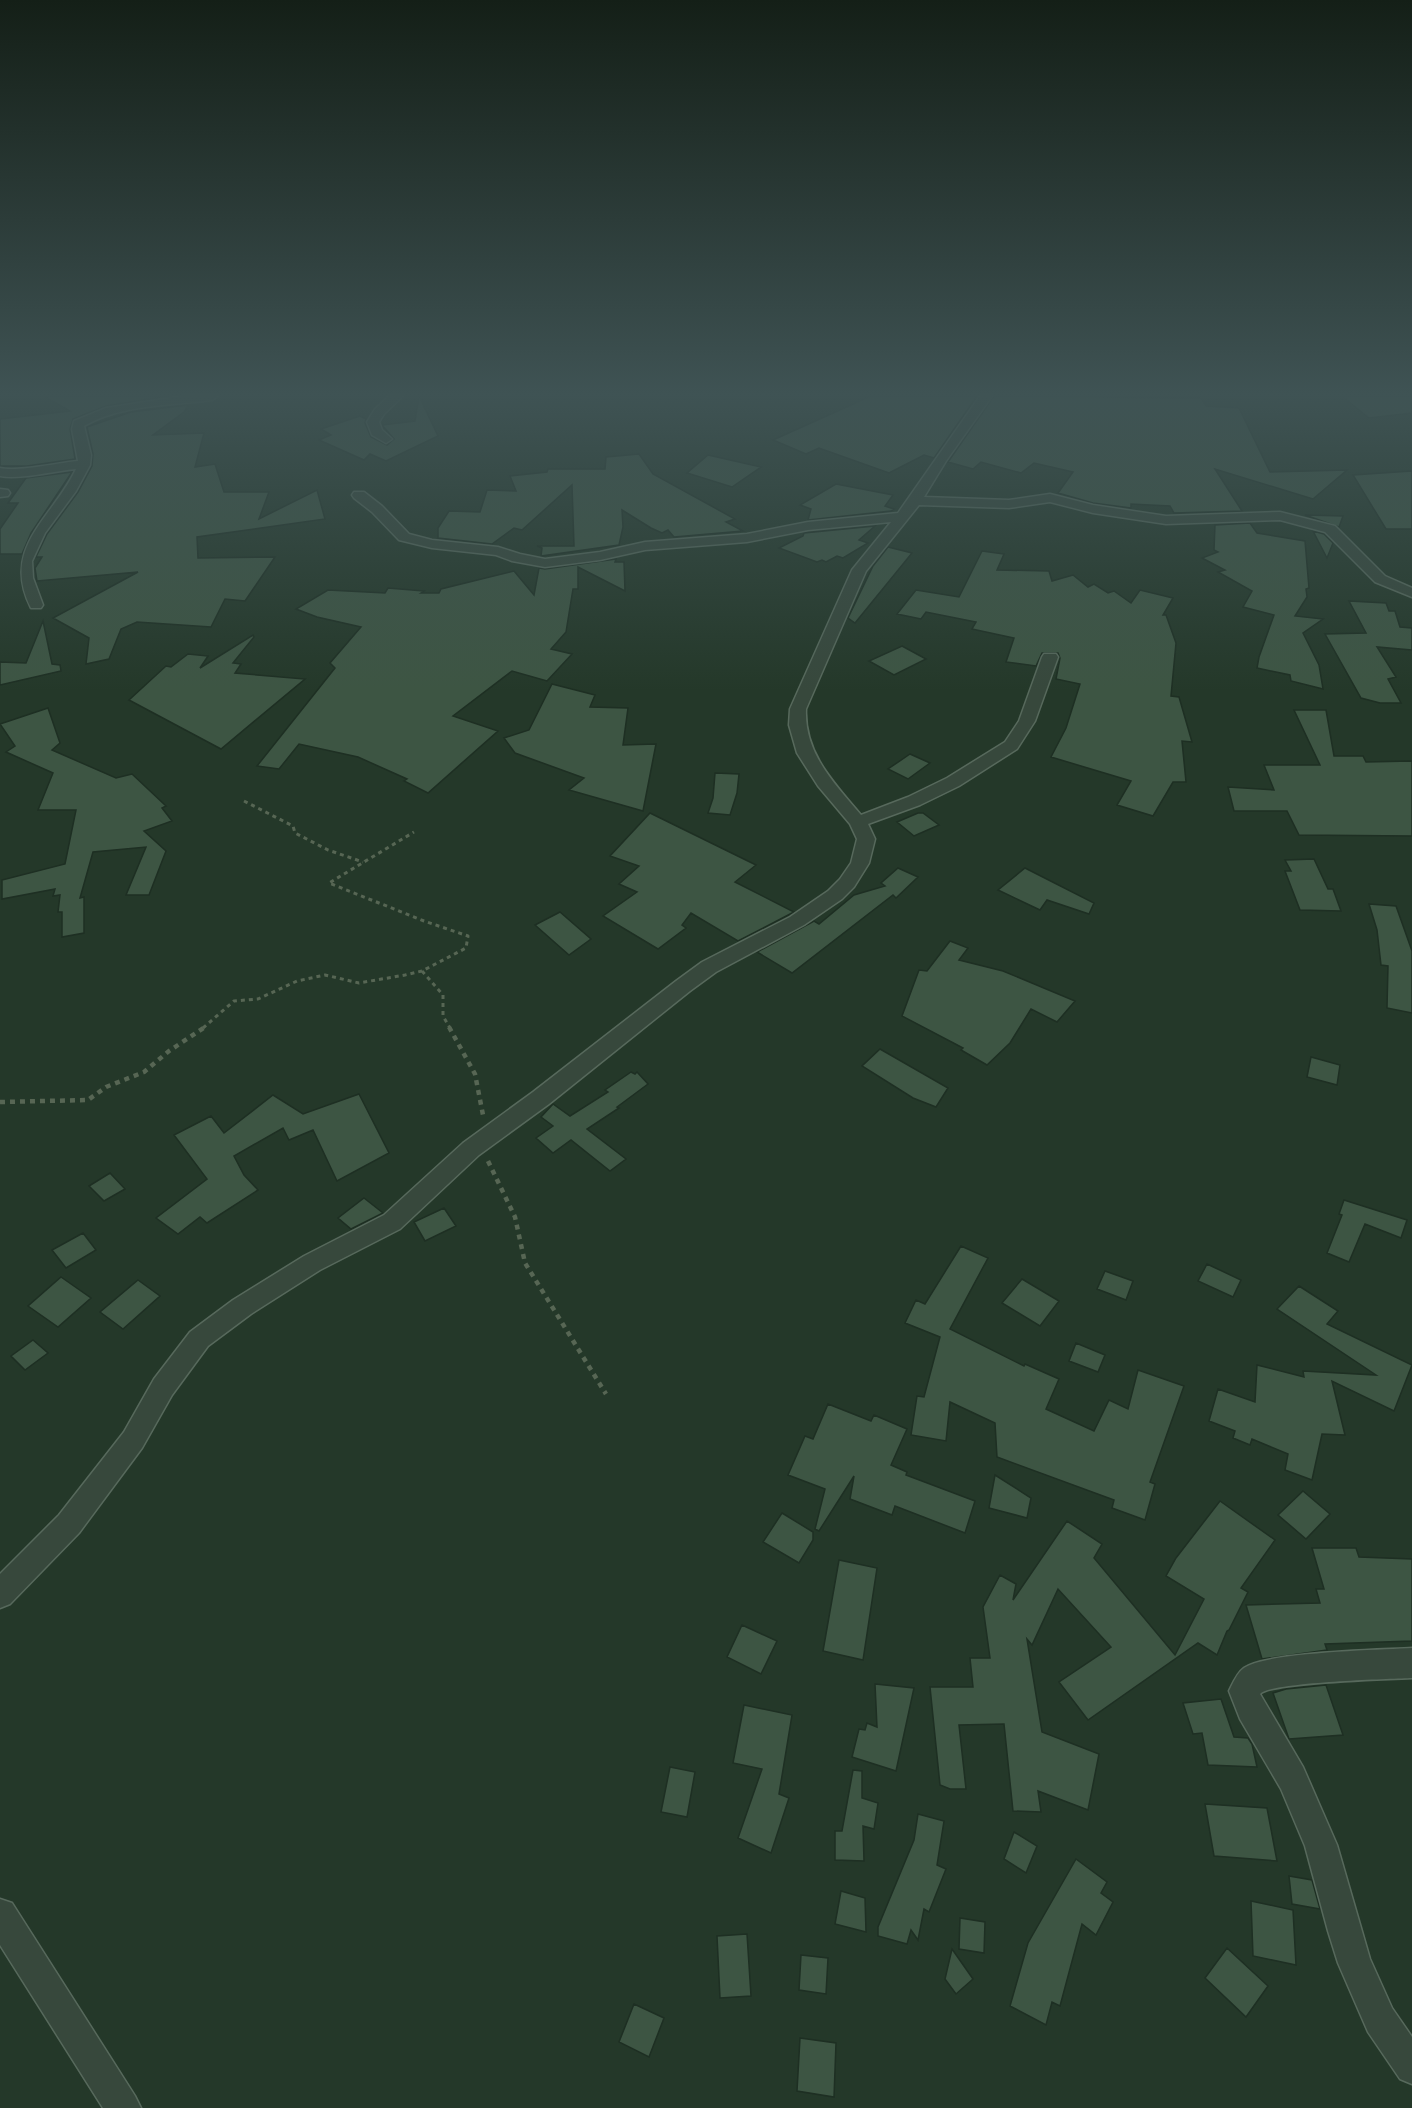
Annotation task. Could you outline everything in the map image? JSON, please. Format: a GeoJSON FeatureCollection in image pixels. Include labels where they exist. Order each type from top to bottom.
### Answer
{"type":"FeatureCollection","features":[{"type":"Feature","properties":{"kind":"street"},"geometry":{"type":"LineString","coordinates":[[36,604],[24,573],[27,550],[66,494]]}},
{"type":"Feature","properties":{"kind":"street"},"geometry":{"type":"LineString","coordinates":[[0,1594],[69,1524],[133,1440],[164,1387],[199,1339],[242,1307],[312,1263],[392,1222],[471,1149],[488,1138],[505,1122],[541,1098],[683,986],[709,968],[797,921],[835,895],[847,883],[860,863],[866,839],[858,822],[824,782],[805,753],[797,725],[798,709],[859,570],[919,494]]}},
{"type":"Feature","properties":{"kind":"street"},"geometry":{"type":"LineString","coordinates":[[359,495],[377,509],[404,537],[432,544],[498,551],[517,558],[545,562],[600,556],[645,546],[717,541],[808,526],[900,518]]}},
{"type":"Feature","properties":{"kind":"street"},"geometry":{"type":"LineString","coordinates":[[915,501],[1010,504],[1050,498],[1093,509],[1166,520],[1224,520],[1280,516],[1330,529],[1380,579],[1412,593]]}},
{"type":"Feature","properties":{"kind":"street"},"geometry":{"type":"LineString","coordinates":[[858,822],[914,801],[953,782],[1011,746],[1027,721],[1050,657]]}},
{"type":"Feature","properties":{"kind":"street"},"geometry":{"type":"LineString","coordinates":[[1412,1663],[1289,1671],[1255,1678],[1244,1691],[1251,1708],[1292,1778],[1322,1845],[1344,1931],[1355,1964],[1380,2020],[1407,2063],[1412,2067]]}},
{"type":"Feature","properties":{"kind":"street"},"geometry":{"type":"LineString","coordinates":[[0,1915],[123,2108]]}},
{"type":"Feature","properties":{"kind":"path"},"geometry":{"type":"LineString","coordinates":[[244,801],[293,826],[295,833],[307,841],[331,853],[364,863]]}},
{"type":"Feature","properties":{"kind":"path"},"geometry":{"type":"LineString","coordinates":[[0,1102],[88,1100],[106,1087],[144,1072],[169,1051],[206,1026],[234,1001],[258,999],[297,981],[325,975],[359,983],[422,971],[466,948],[468,936],[432,926],[397,911],[357,898],[329,883],[414,832]]}},
{"type":"Feature","properties":{"kind":"path"},"geometry":{"type":"LineString","coordinates":[[422,971],[443,995],[443,1016],[475,1074],[488,1138],[487,1158],[514,1217],[525,1263],[606,1394]]}},
{"type":"Feature","properties":{"kind":"building"},"geometry":{"type":"Polygon","coordinates":[[[14,494],[57,494],[31,533],[22,554],[0,554],[0,529],[18,503],[8,503],[14,494]]]}},
{"type":"Feature","properties":{"kind":"building"},"geometry":{"type":"Polygon","coordinates":[[[76,494],[268,494],[259,519],[308,494],[318,494],[325,519],[197,537],[198,558],[275,557],[245,601],[225,599],[211,627],[137,622],[121,629],[109,659],[86,664],[89,638],[53,618],[138,572],[37,581],[35,568],[42,557],[36,557],[47,534],[76,494]]]}},
{"type":"Feature","properties":{"kind":"building"},"geometry":{"type":"Polygon","coordinates":[[[486,494],[562,494],[522,530],[514,528],[492,544],[438,538],[438,528],[449,511],[480,512],[486,494]]]}},
{"type":"Feature","properties":{"kind":"building"},"geometry":{"type":"Polygon","coordinates":[[[572,494],[690,494],[735,519],[726,522],[743,531],[674,537],[668,530],[662,533],[622,510],[623,527],[619,545],[541,556],[542,548],[537,546],[574,546],[572,494]]]}},
{"type":"Feature","properties":{"kind":"building"},"geometry":{"type":"Polygon","coordinates":[[[818,494],[890,494],[893,495],[885,506],[894,509],[808,520],[811,509],[800,505],[818,494]]]}},
{"type":"Feature","properties":{"kind":"building"},"geometry":{"type":"Polygon","coordinates":[[[1063,494],[1231,494],[1242,511],[1174,513],[1170,506],[1131,504],[1131,508],[1093,503],[1063,494]]]}},
{"type":"Feature","properties":{"kind":"building"},"geometry":{"type":"Polygon","coordinates":[[[1298,494],[1318,494],[1313,499],[1298,494]]]}},
{"type":"Feature","properties":{"kind":"building"},"geometry":{"type":"Polygon","coordinates":[[[1365,494],[1412,494],[1412,529],[1386,529],[1365,494]]]}},
{"type":"Feature","properties":{"kind":"building"},"geometry":{"type":"Polygon","coordinates":[[[1305,515],[1343,516],[1339,527],[1305,515]]]}},
{"type":"Feature","properties":{"kind":"building"},"geometry":{"type":"Polygon","coordinates":[[[1250,523],[1257,533],[1305,541],[1309,588],[1306,589],[1307,597],[1295,616],[1323,619],[1303,633],[1319,665],[1323,689],[1291,681],[1290,675],[1257,668],[1274,615],[1243,607],[1252,591],[1218,572],[1225,570],[1202,558],[1218,552],[1214,550],[1215,525],[1250,523]]]}},
{"type":"Feature","properties":{"kind":"building"},"geometry":{"type":"Polygon","coordinates":[[[875,526],[859,540],[868,543],[843,558],[837,556],[826,562],[822,560],[817,562],[779,548],[803,536],[804,533],[875,526]]]}},
{"type":"Feature","properties":{"kind":"building"},"geometry":{"type":"Polygon","coordinates":[[[1313,531],[1324,534],[1333,543],[1327,558],[1313,531]]]}},
{"type":"Feature","properties":{"kind":"building"},"geometry":{"type":"Polygon","coordinates":[[[888,547],[912,553],[855,623],[848,618],[873,566],[888,547]]]}},
{"type":"Feature","properties":{"kind":"building"},"geometry":{"type":"Polygon","coordinates":[[[982,551],[1004,554],[997,570],[1049,571],[1052,581],[1073,575],[1088,587],[1094,584],[1108,593],[1114,591],[1131,603],[1140,590],[1173,598],[1163,615],[1166,615],[1176,643],[1171,696],[1179,697],[1192,742],[1182,741],[1186,782],[1173,782],[1153,816],[1117,805],[1131,781],[1051,757],[1066,728],[1080,684],[1056,679],[1060,658],[1058,653],[1042,653],[1036,666],[1006,662],[1014,638],[972,629],[976,622],[926,612],[921,619],[897,614],[916,590],[959,597],[982,551]]]}},
{"type":"Feature","properties":{"kind":"building"},"geometry":{"type":"Polygon","coordinates":[[[616,559],[615,562],[624,562],[625,591],[578,567],[578,589],[573,589],[566,632],[551,649],[572,654],[547,681],[512,671],[453,716],[498,731],[428,793],[404,781],[407,779],[358,757],[299,744],[279,769],[257,766],[335,668],[330,663],[361,627],[317,617],[296,609],[328,590],[385,593],[388,588],[439,593],[441,589],[514,571],[534,595],[539,568],[616,559]]]}},
{"type":"Feature","properties":{"kind":"building"},"geometry":{"type":"Polygon","coordinates":[[[1349,601],[1386,603],[1389,611],[1395,611],[1400,627],[1412,628],[1412,650],[1377,647],[1396,677],[1388,679],[1401,703],[1380,703],[1361,698],[1325,634],[1366,633],[1349,601]]]}},
{"type":"Feature","properties":{"kind":"building"},"geometry":{"type":"Polygon","coordinates":[[[43,621],[52,664],[60,665],[61,671],[0,685],[0,662],[26,663],[43,621]]]}},
{"type":"Feature","properties":{"kind":"building"},"geometry":{"type":"Polygon","coordinates":[[[253,635],[254,637],[233,663],[241,664],[235,673],[305,679],[221,749],[129,700],[166,666],[171,667],[188,654],[208,656],[200,668],[253,635]]]}},
{"type":"Feature","properties":{"kind":"building"},"geometry":{"type":"Polygon","coordinates":[[[902,646],[926,659],[894,675],[869,661],[902,646]]]}},
{"type":"Feature","properties":{"kind":"building"},"geometry":{"type":"Polygon","coordinates":[[[552,684],[595,695],[590,707],[628,708],[623,745],[656,744],[643,811],[569,790],[584,778],[515,753],[504,738],[529,730],[552,684]]]}},
{"type":"Feature","properties":{"kind":"building"},"geometry":{"type":"Polygon","coordinates":[[[48,708],[60,743],[52,750],[116,778],[132,774],[166,806],[162,808],[172,821],[144,831],[166,851],[149,895],[126,895],[146,847],[93,852],[80,898],[84,897],[84,933],[62,937],[62,912],[58,912],[60,895],[53,896],[55,889],[2,899],[2,880],[65,864],[76,810],[38,810],[53,773],[6,752],[15,746],[0,724],[48,708]]]}},
{"type":"Feature","properties":{"kind":"building"},"geometry":{"type":"Polygon","coordinates":[[[1294,710],[1326,710],[1334,756],[1363,756],[1366,762],[1412,761],[1412,836],[1299,835],[1287,811],[1234,811],[1228,787],[1274,790],[1264,765],[1320,765],[1294,710]]]}},
{"type":"Feature","properties":{"kind":"building"},"geometry":{"type":"Polygon","coordinates":[[[910,754],[930,763],[908,779],[888,769],[910,754]]]}},
{"type":"Feature","properties":{"kind":"building"},"geometry":{"type":"Polygon","coordinates":[[[715,773],[739,774],[737,793],[730,815],[708,813],[713,798],[715,773]]]}},
{"type":"Feature","properties":{"kind":"building"},"geometry":{"type":"Polygon","coordinates":[[[650,813],[756,865],[735,882],[794,912],[738,941],[691,913],[682,925],[686,928],[658,949],[603,916],[637,892],[619,884],[639,866],[610,856],[650,813]]]}},
{"type":"Feature","properties":{"kind":"building"},"geometry":{"type":"Polygon","coordinates":[[[923,813],[939,825],[914,836],[897,822],[923,813]]]}},
{"type":"Feature","properties":{"kind":"building"},"geometry":{"type":"Polygon","coordinates":[[[1314,859],[1328,889],[1333,889],[1341,911],[1300,910],[1285,871],[1291,871],[1285,860],[1314,859]]]}},
{"type":"Feature","properties":{"kind":"building"},"geometry":{"type":"Polygon","coordinates":[[[898,868],[918,877],[896,898],[893,895],[792,973],[757,952],[814,921],[819,924],[854,895],[885,886],[881,883],[898,868]]]}},
{"type":"Feature","properties":{"kind":"building"},"geometry":{"type":"Polygon","coordinates":[[[1025,868],[1094,903],[1089,914],[1047,900],[1040,910],[998,890],[1025,868]]]}},
{"type":"Feature","properties":{"kind":"building"},"geometry":{"type":"Polygon","coordinates":[[[1369,904],[1396,906],[1412,951],[1412,1013],[1387,1008],[1388,966],[1381,965],[1377,930],[1369,904]]]}},
{"type":"Feature","properties":{"kind":"building"},"geometry":{"type":"Polygon","coordinates":[[[560,912],[591,939],[569,955],[535,925],[560,912]]]}},
{"type":"Feature","properties":{"kind":"building"},"geometry":{"type":"Polygon","coordinates":[[[950,941],[968,948],[959,960],[1003,971],[1075,1001],[1057,1022],[1031,1009],[1010,1043],[987,1065],[961,1050],[963,1048],[902,1016],[919,970],[927,971],[950,941]]]}},
{"type":"Feature","properties":{"kind":"building"},"geometry":{"type":"Polygon","coordinates":[[[880,1049],[948,1088],[936,1107],[913,1098],[862,1066],[880,1049]]]}},
{"type":"Feature","properties":{"kind":"building"},"geometry":{"type":"Polygon","coordinates":[[[1311,1057],[1340,1065],[1337,1085],[1307,1077],[1311,1057]]]}},
{"type":"Feature","properties":{"kind":"building"},"geometry":{"type":"Polygon","coordinates":[[[631,1072],[635,1074],[637,1072],[648,1084],[617,1107],[619,1108],[587,1129],[626,1159],[610,1171],[571,1140],[553,1153],[536,1138],[553,1126],[541,1117],[553,1104],[570,1116],[608,1092],[605,1090],[631,1072]]]}},
{"type":"Feature","properties":{"kind":"building"},"geometry":{"type":"Polygon","coordinates":[[[359,1094],[389,1153],[337,1181],[313,1130],[289,1140],[283,1128],[234,1156],[244,1175],[258,1190],[207,1223],[200,1217],[178,1234],[156,1218],[207,1179],[174,1135],[211,1116],[224,1133],[273,1095],[303,1114],[359,1094]]]}},
{"type":"Feature","properties":{"kind":"building"},"geometry":{"type":"Polygon","coordinates":[[[110,1173],[125,1189],[104,1201],[89,1186],[110,1173]]]}},
{"type":"Feature","properties":{"kind":"building"},"geometry":{"type":"Polygon","coordinates":[[[364,1198],[383,1213],[351,1229],[338,1218],[364,1198]]]}},
{"type":"Feature","properties":{"kind":"building"},"geometry":{"type":"Polygon","coordinates":[[[1344,1200],[1407,1220],[1401,1238],[1365,1224],[1349,1262],[1327,1253],[1342,1215],[1339,1214],[1344,1200]]]}},
{"type":"Feature","properties":{"kind":"building"},"geometry":{"type":"Polygon","coordinates":[[[444,1208],[456,1226],[425,1241],[414,1222],[444,1208]]]}},
{"type":"Feature","properties":{"kind":"building"},"geometry":{"type":"Polygon","coordinates":[[[83,1233],[96,1250],[66,1268],[52,1250],[83,1233]]]}},
{"type":"Feature","properties":{"kind":"building"},"geometry":{"type":"Polygon","coordinates":[[[961,1246],[988,1258],[950,1329],[1024,1366],[1025,1364],[1059,1379],[1046,1409],[1094,1431],[1109,1400],[1128,1409],[1138,1370],[1184,1386],[1150,1482],[1155,1484],[1145,1520],[1112,1508],[1114,1500],[997,1457],[995,1423],[950,1402],[946,1441],[911,1435],[917,1396],[924,1397],[940,1337],[905,1323],[916,1300],[925,1304],[961,1246]]]}},
{"type":"Feature","properties":{"kind":"building"},"geometry":{"type":"Polygon","coordinates":[[[1207,1264],[1241,1280],[1233,1297],[1198,1281],[1207,1264]]]}},
{"type":"Feature","properties":{"kind":"building"},"geometry":{"type":"Polygon","coordinates":[[[1105,1271],[1133,1281],[1126,1300],[1097,1289],[1105,1271]]]}},
{"type":"Feature","properties":{"kind":"building"},"geometry":{"type":"Polygon","coordinates":[[[61,1277],[91,1298],[58,1327],[28,1306],[61,1277]]]}},
{"type":"Feature","properties":{"kind":"building"},"geometry":{"type":"Polygon","coordinates":[[[1022,1279],[1059,1301],[1040,1326],[1002,1303],[1022,1279]]]}},
{"type":"Feature","properties":{"kind":"building"},"geometry":{"type":"Polygon","coordinates":[[[138,1280],[160,1296],[123,1329],[100,1312],[138,1280]]]}},
{"type":"Feature","properties":{"kind":"building"},"geometry":{"type":"Polygon","coordinates":[[[1299,1286],[1338,1311],[1327,1324],[1412,1365],[1394,1411],[1332,1381],[1345,1435],[1322,1434],[1312,1480],[1285,1470],[1288,1454],[1252,1439],[1250,1445],[1233,1438],[1235,1431],[1209,1421],[1218,1389],[1255,1402],[1257,1365],[1304,1377],[1303,1371],[1376,1375],[1277,1309],[1299,1286]]]}},
{"type":"Feature","properties":{"kind":"building"},"geometry":{"type":"Polygon","coordinates":[[[33,1340],[48,1353],[25,1370],[11,1356],[33,1340]]]}},
{"type":"Feature","properties":{"kind":"building"},"geometry":{"type":"Polygon","coordinates":[[[1076,1343],[1105,1355],[1098,1372],[1069,1361],[1076,1343]]]}},
{"type":"Feature","properties":{"kind":"building"},"geometry":{"type":"Polygon","coordinates":[[[828,1404],[871,1421],[874,1415],[907,1429],[891,1465],[907,1472],[906,1475],[975,1501],[965,1533],[895,1506],[892,1515],[850,1499],[854,1476],[819,1531],[815,1529],[825,1489],[788,1475],[805,1436],[813,1439],[828,1404]]]}},
{"type":"Feature","properties":{"kind":"building"},"geometry":{"type":"Polygon","coordinates":[[[995,1475],[1031,1498],[1027,1518],[989,1508],[995,1475]]]}},
{"type":"Feature","properties":{"kind":"building"},"geometry":{"type":"Polygon","coordinates":[[[1303,1491],[1330,1514],[1306,1539],[1278,1515],[1303,1491]]]}},
{"type":"Feature","properties":{"kind":"building"},"geometry":{"type":"Polygon","coordinates":[[[1220,1501],[1275,1540],[1241,1588],[1248,1592],[1217,1655],[1198,1643],[1088,1720],[1059,1682],[1111,1647],[1058,1589],[1032,1645],[1027,1639],[1042,1732],[1099,1754],[1088,1810],[1038,1791],[1041,1812],[1013,1811],[1004,1724],[959,1725],[966,1789],[950,1789],[940,1785],[930,1687],[973,1687],[970,1658],[990,1658],[983,1607],[1000,1575],[1016,1584],[1013,1600],[1067,1521],[1102,1544],[1094,1558],[1175,1655],[1204,1599],[1166,1576],[1176,1558],[1220,1501]]]}},
{"type":"Feature","properties":{"kind":"building"},"geometry":{"type":"Polygon","coordinates":[[[782,1513],[813,1532],[813,1540],[799,1563],[763,1542],[782,1513]]]}},
{"type":"Feature","properties":{"kind":"building"},"geometry":{"type":"Polygon","coordinates":[[[1312,1548],[1356,1548],[1359,1557],[1412,1559],[1412,1641],[1325,1644],[1327,1650],[1262,1659],[1246,1605],[1320,1603],[1316,1589],[1324,1589],[1312,1548]]]}},
{"type":"Feature","properties":{"kind":"building"},"geometry":{"type":"Polygon","coordinates":[[[839,1560],[877,1568],[863,1660],[823,1651],[839,1560]]]}},
{"type":"Feature","properties":{"kind":"building"},"geometry":{"type":"Polygon","coordinates":[[[742,1625],[777,1641],[761,1674],[727,1657],[742,1625]]]}},
{"type":"Feature","properties":{"kind":"building"},"geometry":{"type":"Polygon","coordinates":[[[875,1684],[914,1688],[896,1771],[852,1757],[859,1729],[865,1730],[867,1723],[877,1727],[875,1684]]]}},
{"type":"Feature","properties":{"kind":"building"},"geometry":{"type":"Polygon","coordinates":[[[1326,1685],[1343,1735],[1289,1739],[1273,1693],[1286,1689],[1326,1685]]]}},
{"type":"Feature","properties":{"kind":"building"},"geometry":{"type":"Polygon","coordinates":[[[1221,1699],[1234,1737],[1248,1738],[1252,1744],[1257,1767],[1208,1765],[1202,1733],[1193,1734],[1183,1703],[1221,1699]]]}},
{"type":"Feature","properties":{"kind":"building"},"geometry":{"type":"Polygon","coordinates":[[[744,1705],[792,1715],[779,1794],[789,1798],[771,1853],[738,1838],[762,1769],[733,1763],[744,1705]]]}},
{"type":"Feature","properties":{"kind":"building"},"geometry":{"type":"Polygon","coordinates":[[[670,1767],[695,1772],[687,1817],[661,1812],[670,1767]]]}},
{"type":"Feature","properties":{"kind":"building"},"geometry":{"type":"Polygon","coordinates":[[[853,1770],[862,1771],[862,1798],[878,1803],[874,1829],[863,1826],[864,1861],[835,1860],[835,1831],[842,1831],[853,1770]]]}},
{"type":"Feature","properties":{"kind":"building"},"geometry":{"type":"Polygon","coordinates":[[[1205,1804],[1267,1808],[1277,1861],[1214,1856],[1205,1804]]]}},
{"type":"Feature","properties":{"kind":"building"},"geometry":{"type":"Polygon","coordinates":[[[918,1814],[944,1821],[937,1865],[946,1869],[929,1912],[924,1909],[918,1940],[911,1930],[907,1944],[878,1936],[878,1927],[914,1840],[918,1814]]]}},
{"type":"Feature","properties":{"kind":"building"},"geometry":{"type":"Polygon","coordinates":[[[1014,1832],[1037,1846],[1026,1873],[1004,1859],[1014,1832]]]}},
{"type":"Feature","properties":{"kind":"building"},"geometry":{"type":"Polygon","coordinates":[[[1076,1859],[1107,1882],[1101,1893],[1113,1902],[1096,1935],[1082,1924],[1060,2006],[1052,2002],[1046,2025],[1010,2006],[1028,1943],[1076,1859]]]}},
{"type":"Feature","properties":{"kind":"building"},"geometry":{"type":"Polygon","coordinates":[[[1289,1876],[1312,1880],[1320,1909],[1292,1904],[1289,1876]]]}},
{"type":"Feature","properties":{"kind":"building"},"geometry":{"type":"Polygon","coordinates":[[[841,1891],[865,1898],[866,1932],[835,1924],[841,1891]]]}},
{"type":"Feature","properties":{"kind":"building"},"geometry":{"type":"Polygon","coordinates":[[[1251,1901],[1293,1910],[1296,1965],[1253,1956],[1251,1901]]]}},
{"type":"Feature","properties":{"kind":"building"},"geometry":{"type":"Polygon","coordinates":[[[960,1918],[985,1922],[984,1953],[959,1949],[960,1918]]]}},
{"type":"Feature","properties":{"kind":"building"},"geometry":{"type":"Polygon","coordinates":[[[747,1934],[751,1996],[720,1998],[717,1936],[747,1934]]]}},
{"type":"Feature","properties":{"kind":"building"},"geometry":{"type":"Polygon","coordinates":[[[1227,1948],[1268,1986],[1246,2017],[1205,1978],[1227,1948]]]}},
{"type":"Feature","properties":{"kind":"building"},"geometry":{"type":"Polygon","coordinates":[[[952,1949],[973,1979],[956,1994],[945,1979],[952,1949]]]}},
{"type":"Feature","properties":{"kind":"building"},"geometry":{"type":"Polygon","coordinates":[[[801,1955],[828,1958],[826,1994],[799,1990],[801,1955]]]}},
{"type":"Feature","properties":{"kind":"building"},"geometry":{"type":"Polygon","coordinates":[[[634,2004],[664,2018],[649,2057],[619,2042],[634,2004]]]}},
{"type":"Feature","properties":{"kind":"building"},"geometry":{"type":"Polygon","coordinates":[[[800,2038],[836,2043],[834,2097],[797,2091],[800,2038]]]}}]}
